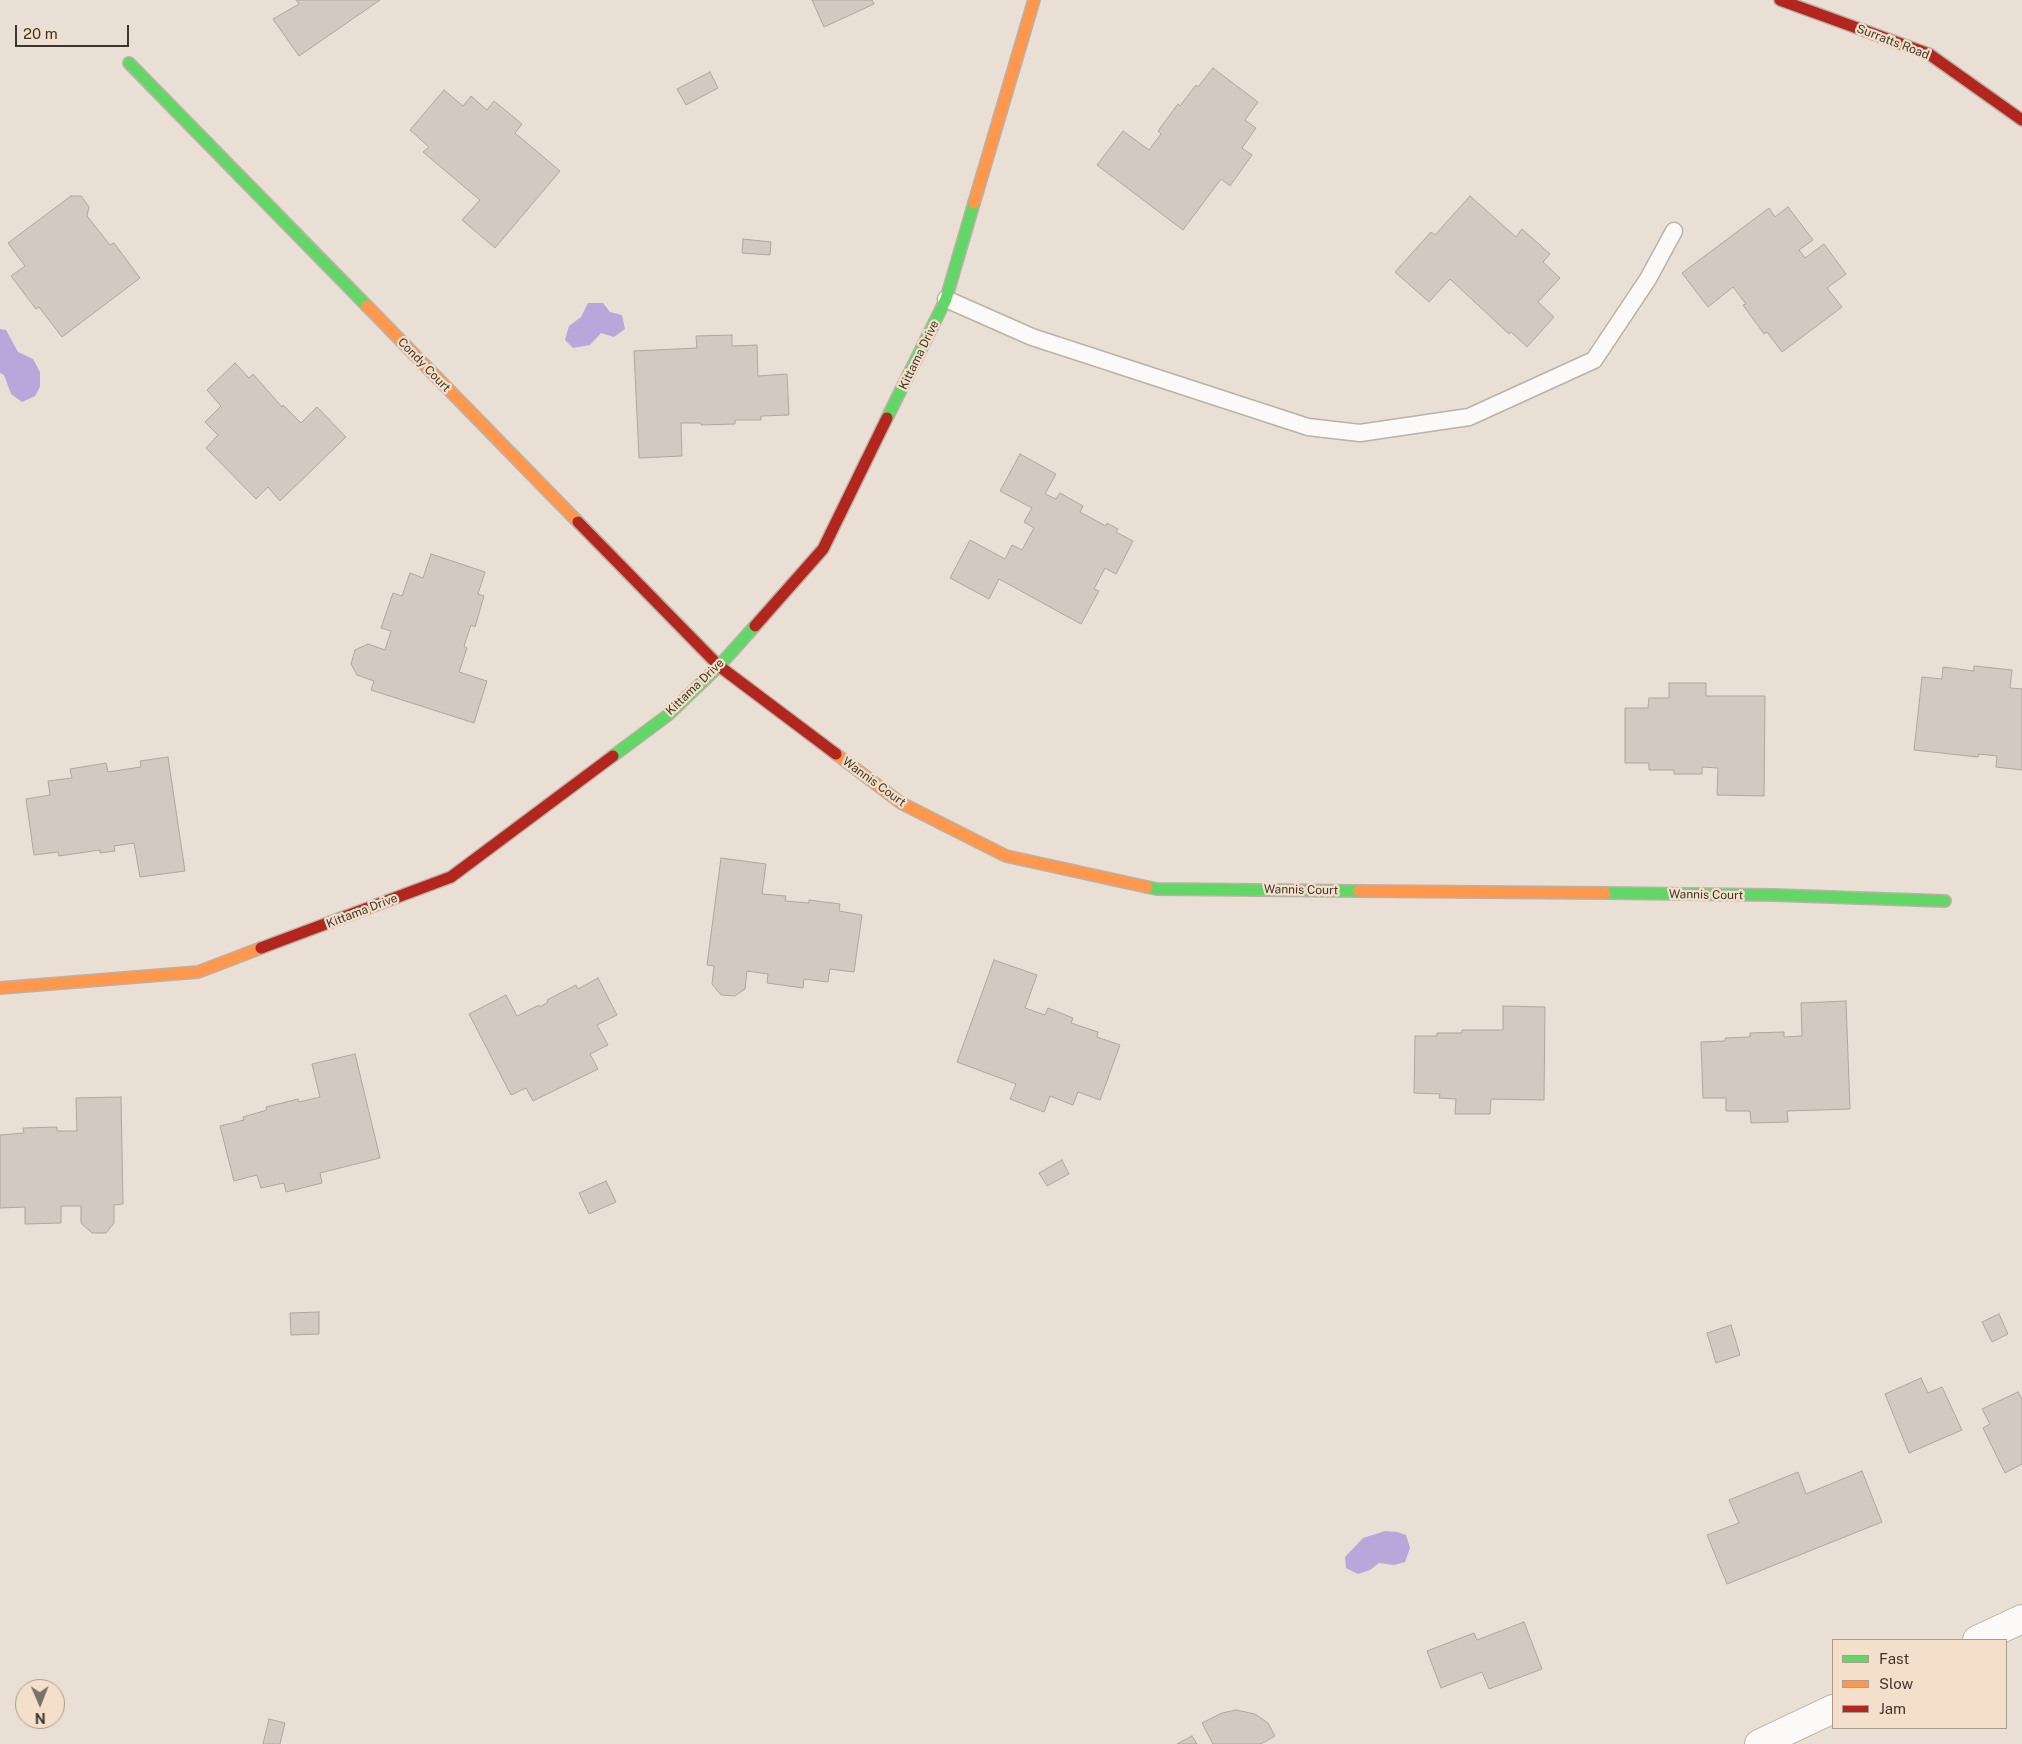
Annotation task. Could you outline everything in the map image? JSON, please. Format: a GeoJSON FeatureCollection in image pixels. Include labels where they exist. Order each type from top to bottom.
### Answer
{"type":"FeatureCollection","features":[{"type":"Feature","properties":{"kind":"street","name":"Kittama Drive"},"geometry":{"type":"LineString","coordinates":[[0,988],[198,972],[451,877],[668,715],[718,666],[823,549],[946,299],[1034,0]]}},
{"type":"Feature","properties":{"kind":"street","name":"Surratts Road"},"geometry":{"type":"LineString","coordinates":[[1780,0],[1929,54],[2022,120]]}},
{"type":"Feature","properties":{"kind":"street","name":"Condy Court"},"geometry":{"type":"LineString","coordinates":[[129,63],[718,666]]}},
{"type":"Feature","properties":{"kind":"street","name":"Wannis Court"},"geometry":{"type":"LineString","coordinates":[[718,666],[901,803],[927,817],[1006,856],[1157,888],[1773,896],[1945,901]]}},
{"type":"Feature","properties":{"kind":"street"},"geometry":{"type":"LineString","coordinates":[[1979,1639],[2022,1619]]}},
{"type":"Feature","properties":{"kind":"street"},"geometry":{"type":"LineString","coordinates":[[1760,1744],[1832,1709]]}},
{"type":"Feature","properties":{"kind":"lane"},"geometry":{"type":"LineString","coordinates":[[946,299],[1032,337],[1308,426],[1360,432],[1469,417],[1594,360],[1648,279],[1674,231]]}},
{"type":"Feature","properties":{"kind":"shaded area"},"geometry":{"type":"Polygon","coordinates":[[[588,303],[603,303],[610,312],[622,315],[625,329],[614,337],[601,333],[590,345],[573,348],[565,340],[569,326],[581,317],[588,303]]]}},
{"type":"Feature","properties":{"kind":"shaded area"},"geometry":{"type":"Polygon","coordinates":[[[0,329],[6,330],[18,352],[33,359],[40,372],[40,387],[35,396],[22,402],[11,394],[4,375],[0,373],[0,329]]]}},
{"type":"Feature","properties":{"kind":"shaded area"},"geometry":{"type":"Polygon","coordinates":[[[1385,1531],[1406,1535],[1410,1548],[1405,1562],[1394,1565],[1379,1563],[1370,1570],[1358,1574],[1346,1568],[1345,1557],[1363,1538],[1385,1531]]]}},
{"type":"Feature","properties":{"kind":"building"},"geometry":{"type":"Polygon","coordinates":[[[296,0],[380,0],[299,56],[273,19],[299,4],[296,0]]]}},
{"type":"Feature","properties":{"kind":"building"},"geometry":{"type":"Polygon","coordinates":[[[812,0],[872,0],[874,4],[824,27],[812,0]]]}},
{"type":"Feature","properties":{"kind":"building"},"geometry":{"type":"Polygon","coordinates":[[[1213,68],[1258,102],[1245,120],[1256,128],[1242,148],[1252,155],[1230,186],[1221,179],[1183,230],[1097,165],[1123,131],[1149,150],[1161,134],[1158,131],[1178,104],[1180,106],[1196,85],[1198,87],[1213,68]]]}},
{"type":"Feature","properties":{"kind":"building"},"geometry":{"type":"Polygon","coordinates":[[[710,72],[718,88],[686,105],[677,89],[710,72]]]}},
{"type":"Feature","properties":{"kind":"building"},"geometry":{"type":"Polygon","coordinates":[[[444,90],[463,106],[471,96],[487,110],[494,101],[522,124],[515,133],[560,171],[495,248],[462,220],[480,200],[423,152],[429,147],[410,130],[444,90]]]}},
{"type":"Feature","properties":{"kind":"building"},"geometry":{"type":"Polygon","coordinates":[[[71,196],[81,196],[89,207],[87,216],[110,245],[114,243],[140,278],[62,337],[39,307],[36,309],[11,276],[25,266],[8,243],[71,196]]]}},
{"type":"Feature","properties":{"kind":"building"},"geometry":{"type":"Polygon","coordinates":[[[1470,196],[1516,237],[1522,229],[1550,254],[1543,262],[1560,278],[1538,302],[1554,317],[1527,347],[1511,332],[1509,334],[1450,279],[1429,302],[1395,272],[1431,232],[1435,235],[1470,196]]]}},
{"type":"Feature","properties":{"kind":"building"},"geometry":{"type":"Polygon","coordinates":[[[1788,207],[1813,240],[1799,250],[1805,258],[1824,244],[1846,274],[1827,288],[1842,307],[1782,352],[1767,332],[1764,334],[1743,305],[1746,304],[1733,287],[1708,307],[1682,273],[1769,208],[1775,217],[1788,207]]]}},
{"type":"Feature","properties":{"kind":"building"},"geometry":{"type":"Polygon","coordinates":[[[743,239],[771,242],[770,255],[742,253],[743,239]]]}},
{"type":"Feature","properties":{"kind":"building"},"geometry":{"type":"Polygon","coordinates":[[[732,335],[732,346],[757,345],[758,376],[787,374],[789,415],[761,416],[761,420],[735,420],[735,424],[701,425],[701,423],[681,423],[682,456],[639,458],[634,351],[697,348],[696,336],[732,335]]]}},
{"type":"Feature","properties":{"kind":"building"},"geometry":{"type":"Polygon","coordinates":[[[235,363],[249,378],[253,374],[282,407],[283,405],[301,423],[317,407],[346,437],[280,501],[268,487],[256,499],[206,448],[218,435],[205,422],[221,406],[207,390],[235,363]]]}},
{"type":"Feature","properties":{"kind":"building"},"geometry":{"type":"Polygon","coordinates":[[[1020,454],[1056,474],[1045,494],[1056,499],[1060,493],[1083,506],[1080,512],[1106,526],[1107,523],[1118,529],[1116,532],[1133,541],[1116,574],[1105,568],[1094,589],[1099,591],[1081,624],[999,579],[989,599],[950,578],[970,540],[1005,559],[1012,545],[1022,550],[1034,528],[1024,522],[1032,508],[1000,491],[1020,454]]]}},
{"type":"Feature","properties":{"kind":"building"},"geometry":{"type":"Polygon","coordinates":[[[431,554],[485,572],[478,594],[484,596],[475,627],[471,625],[464,646],[467,648],[459,672],[487,681],[474,723],[371,690],[374,681],[357,675],[351,664],[355,650],[368,644],[385,650],[391,631],[381,628],[393,593],[402,596],[410,573],[423,578],[431,554]]]}},
{"type":"Feature","properties":{"kind":"building"},"geometry":{"type":"Polygon","coordinates":[[[1974,666],[2012,670],[2010,688],[2022,689],[2022,770],[1996,767],[1997,756],[1979,754],[1978,757],[1914,750],[1922,677],[1942,679],[1943,667],[1974,671],[1974,666]]]}},
{"type":"Feature","properties":{"kind":"building"},"geometry":{"type":"Polygon","coordinates":[[[1669,683],[1706,683],[1706,696],[1765,696],[1764,796],[1717,795],[1718,768],[1702,767],[1702,774],[1674,774],[1674,770],[1649,770],[1649,763],[1625,763],[1625,708],[1648,708],[1649,698],[1669,698],[1669,683]]]}},
{"type":"Feature","properties":{"kind":"building"},"geometry":{"type":"Polygon","coordinates":[[[168,757],[185,871],[140,877],[134,843],[114,846],[115,851],[100,853],[100,850],[59,856],[58,852],[34,855],[26,799],[50,795],[48,781],[72,778],[70,769],[106,763],[108,772],[141,767],[140,761],[168,757]]]}},
{"type":"Feature","properties":{"kind":"building"},"geometry":{"type":"Polygon","coordinates":[[[721,858],[766,864],[762,894],[786,896],[785,901],[809,903],[809,900],[840,904],[839,911],[862,915],[854,972],[830,969],[828,982],[804,979],[803,988],[767,983],[768,974],[747,971],[745,989],[735,996],[721,995],[712,984],[714,966],[707,965],[721,858]]]}},
{"type":"Feature","properties":{"kind":"building"},"geometry":{"type":"Polygon","coordinates":[[[994,960],[1037,975],[1025,1008],[1045,1015],[1048,1008],[1073,1018],[1071,1023],[1098,1032],[1097,1037],[1120,1045],[1100,1100],[1078,1092],[1073,1105],[1050,1096],[1044,1112],[1010,1099],[1016,1084],[957,1062],[994,960]]]}},
{"type":"Feature","properties":{"kind":"building"},"geometry":{"type":"Polygon","coordinates":[[[598,978],[617,1015],[597,1025],[608,1045],[590,1054],[598,1069],[533,1101],[526,1088],[511,1095],[469,1014],[506,995],[517,1016],[539,1005],[540,1007],[548,1002],[547,1000],[576,985],[578,989],[598,978]]]}},
{"type":"Feature","properties":{"kind":"building"},"geometry":{"type":"Polygon","coordinates":[[[1846,1001],[1850,1109],[1787,1111],[1788,1122],[1751,1123],[1750,1111],[1726,1111],[1726,1098],[1703,1098],[1701,1042],[1725,1041],[1725,1038],[1750,1037],[1750,1033],[1784,1032],[1784,1037],[1802,1036],[1801,1003],[1846,1001]]]}},
{"type":"Feature","properties":{"kind":"building"},"geometry":{"type":"Polygon","coordinates":[[[1503,1006],[1545,1007],[1544,1100],[1491,1099],[1490,1114],[1455,1114],[1456,1099],[1439,1098],[1440,1094],[1414,1093],[1415,1036],[1437,1036],[1437,1033],[1462,1033],[1462,1030],[1503,1030],[1503,1006]]]}},
{"type":"Feature","properties":{"kind":"building"},"geometry":{"type":"Polygon","coordinates":[[[355,1054],[380,1158],[320,1173],[322,1183],[286,1192],[284,1183],[261,1188],[257,1175],[234,1181],[220,1126],[244,1120],[243,1117],[267,1110],[266,1107],[298,1099],[299,1102],[320,1097],[312,1064],[355,1054]]]}},
{"type":"Feature","properties":{"kind":"building"},"geometry":{"type":"Polygon","coordinates":[[[121,1097],[123,1204],[114,1205],[114,1223],[106,1233],[92,1233],[81,1223],[81,1206],[61,1206],[61,1223],[25,1224],[25,1207],[0,1208],[0,1135],[24,1133],[23,1128],[57,1127],[57,1131],[77,1131],[76,1098],[121,1097]]]}},
{"type":"Feature","properties":{"kind":"building"},"geometry":{"type":"Polygon","coordinates":[[[1062,1160],[1069,1174],[1047,1186],[1039,1173],[1062,1160]]]}},
{"type":"Feature","properties":{"kind":"building"},"geometry":{"type":"Polygon","coordinates":[[[606,1181],[616,1202],[589,1214],[579,1193],[606,1181]]]}},
{"type":"Feature","properties":{"kind":"building"},"geometry":{"type":"Polygon","coordinates":[[[319,1312],[319,1334],[291,1335],[290,1313],[319,1312]]]}},
{"type":"Feature","properties":{"kind":"building"},"geometry":{"type":"Polygon","coordinates":[[[1999,1314],[2008,1334],[1992,1342],[1982,1322],[1999,1314]]]}},
{"type":"Feature","properties":{"kind":"building"},"geometry":{"type":"Polygon","coordinates":[[[1731,1325],[1740,1355],[1716,1363],[1707,1333],[1731,1325]]]}},
{"type":"Feature","properties":{"kind":"building"},"geometry":{"type":"Polygon","coordinates":[[[1921,1378],[1928,1393],[1942,1387],[1962,1430],[1909,1453],[1885,1394],[1921,1378]]]}},
{"type":"Feature","properties":{"kind":"building"},"geometry":{"type":"Polygon","coordinates":[[[2018,1392],[2022,1399],[2022,1464],[2005,1473],[1983,1428],[1990,1424],[1982,1409],[2018,1392]]]}},
{"type":"Feature","properties":{"kind":"building"},"geometry":{"type":"Polygon","coordinates":[[[1862,1471],[1882,1522],[1727,1584],[1707,1535],[1739,1523],[1729,1500],[1798,1472],[1806,1494],[1862,1471]]]}},
{"type":"Feature","properties":{"kind":"building"},"geometry":{"type":"Polygon","coordinates":[[[1524,1622],[1542,1669],[1489,1689],[1482,1672],[1441,1688],[1427,1651],[1474,1633],[1477,1640],[1524,1622]]]}},
{"type":"Feature","properties":{"kind":"building"},"geometry":{"type":"Polygon","coordinates":[[[1236,1710],[1255,1714],[1268,1723],[1275,1736],[1261,1744],[1213,1744],[1202,1723],[1222,1713],[1236,1710]]]}},
{"type":"Feature","properties":{"kind":"building"},"geometry":{"type":"Polygon","coordinates":[[[269,1719],[285,1723],[280,1744],[263,1744],[269,1719]]]}},
{"type":"Feature","properties":{"kind":"building"},"geometry":{"type":"Polygon","coordinates":[[[1192,1736],[1197,1744],[1177,1744],[1192,1736]]]}},
{"type":"Feature","properties":{"kind":"traffic: fast"},"geometry":{"type":"LineString","coordinates":[[129,63],[367,306]]}},
{"type":"Feature","properties":{"kind":"traffic: fast"},"geometry":{"type":"LineString","coordinates":[[887,418],[946,299],[974,203]]}},
{"type":"Feature","properties":{"kind":"traffic: fast"},"geometry":{"type":"LineString","coordinates":[[613,756],[668,715],[719,666],[755,626]]}},
{"type":"Feature","properties":{"kind":"traffic: fast"},"geometry":{"type":"LineString","coordinates":[[1147,887],[1157,889],[1359,891]]}},
{"type":"Feature","properties":{"kind":"traffic: fast"},"geometry":{"type":"LineString","coordinates":[[1605,893],[1773,895],[1945,901]]}},
{"type":"Feature","properties":{"kind":"traffic: slow"},"geometry":{"type":"LineString","coordinates":[[974,203],[1034,0]]}},
{"type":"Feature","properties":{"kind":"traffic: slow"},"geometry":{"type":"LineString","coordinates":[[367,306],[578,522]]}},
{"type":"Feature","properties":{"kind":"traffic: slow"},"geometry":{"type":"LineString","coordinates":[[836,754],[901,803],[1006,856],[1147,887]]}},
{"type":"Feature","properties":{"kind":"traffic: slow"},"geometry":{"type":"LineString","coordinates":[[1359,891],[1605,893]]}},
{"type":"Feature","properties":{"kind":"traffic: slow"},"geometry":{"type":"LineString","coordinates":[[0,988],[198,972],[261,948]]}},
{"type":"Feature","properties":{"kind":"traffic: jam"},"geometry":{"type":"LineString","coordinates":[[1780,0],[1929,54],[2022,120]]}},
{"type":"Feature","properties":{"kind":"traffic: jam"},"geometry":{"type":"LineString","coordinates":[[755,626],[823,549],[887,418]]}},
{"type":"Feature","properties":{"kind":"traffic: jam"},"geometry":{"type":"LineString","coordinates":[[578,522],[719,666],[836,754]]}},
{"type":"Feature","properties":{"kind":"traffic: jam"},"geometry":{"type":"LineString","coordinates":[[261,948],[451,877],[613,756]]}}]}
